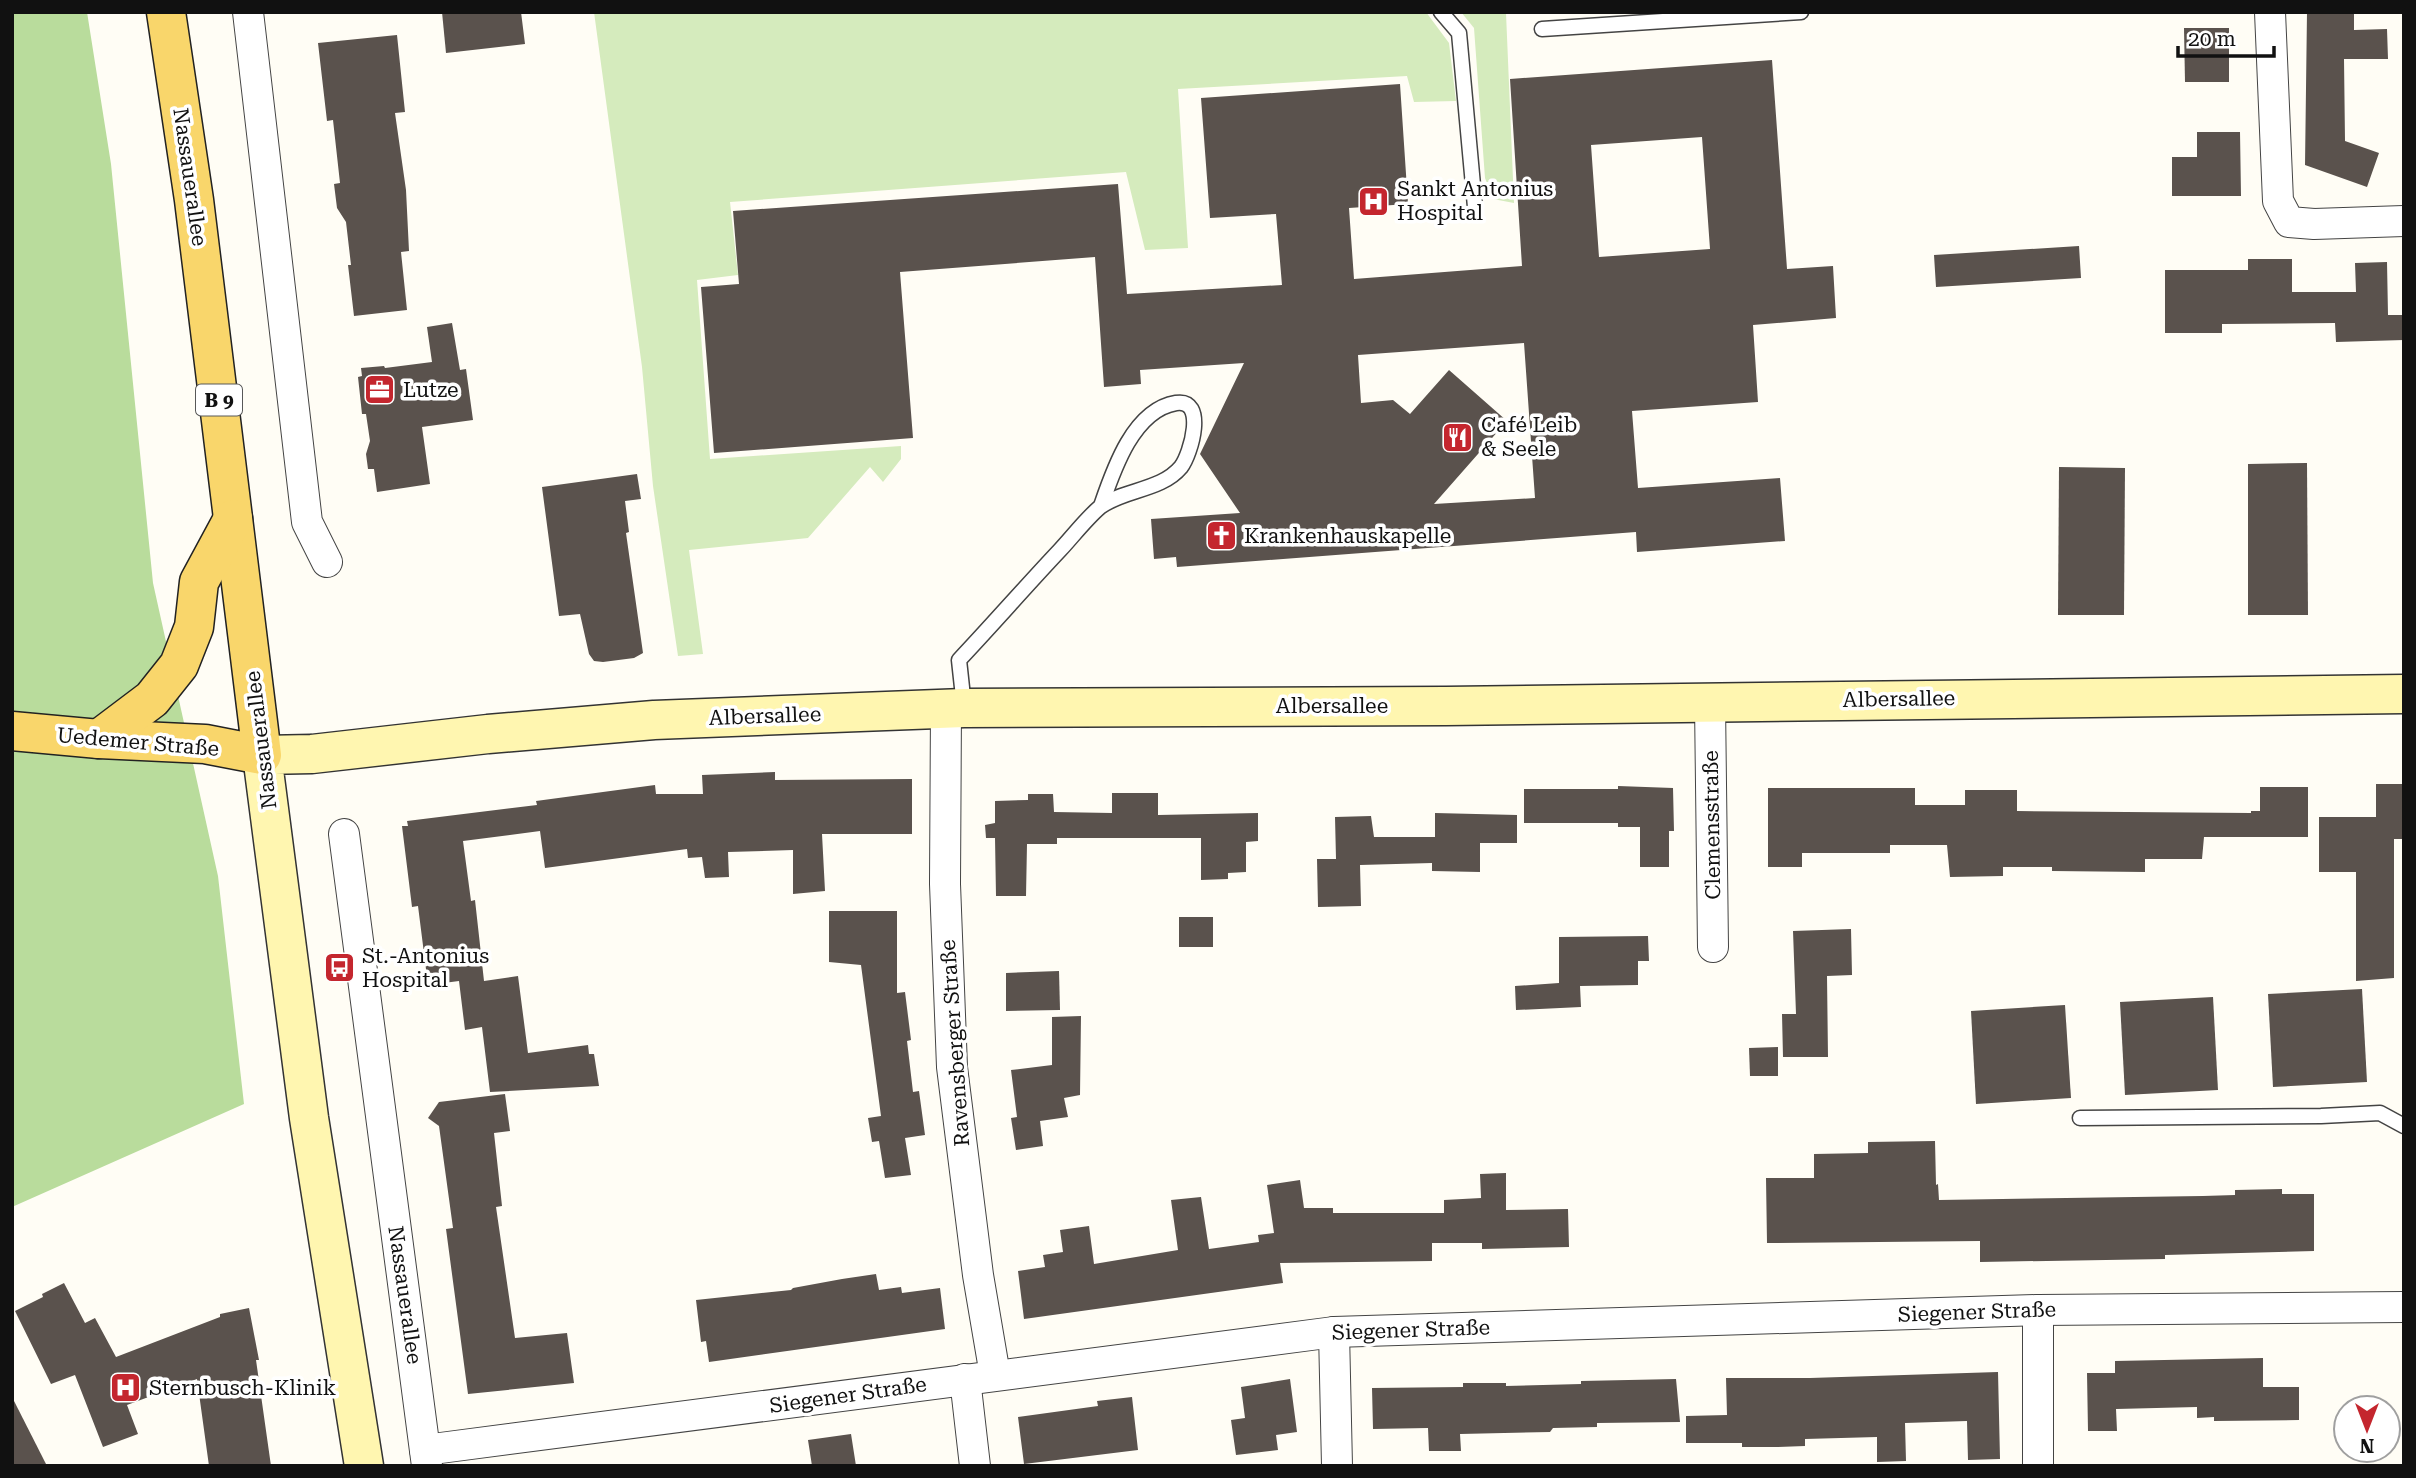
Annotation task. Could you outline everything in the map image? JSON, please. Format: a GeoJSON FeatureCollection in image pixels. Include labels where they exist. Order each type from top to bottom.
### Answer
{"type":"FeatureCollection","features":[{"type":"Feature","properties":{"kind":"main road","name":"Nassauerallee"},"geometry":{"type":"LineString","coordinates":[[166,12],[194,200],[262,755]]}},
{"type":"Feature","properties":{"kind":"main road"},"geometry":{"type":"LineString","coordinates":[[99,739],[152,699],[179,665],[194,627],[199,582],[233,519]]}},
{"type":"Feature","properties":{"kind":"main road","name":"Uedemer Straße"},"geometry":{"type":"LineString","coordinates":[[12,732],[205,744],[262,755]]}},
{"type":"Feature","properties":{"kind":"street"},"geometry":{"type":"LineString","coordinates":[[248,12],[307,522],[327,562]]}},
{"type":"Feature","properties":{"kind":"street"},"geometry":{"type":"LineString","coordinates":[[2270,12],[2278,201],[2289,222],[2404,222]]}},
{"type":"Feature","properties":{"kind":"street","name":"Albersallee"},"geometry":{"type":"LineString","coordinates":[[262,755],[312,754],[488,734],[641,721],[955,708],[1710,703],[2404,694]]}},
{"type":"Feature","properties":{"kind":"street","name":"Clemensstraße"},"geometry":{"type":"LineString","coordinates":[[1710,703],[1713,947]]}},
{"type":"Feature","properties":{"kind":"street","name":"Ravensberger Straße"},"geometry":{"type":"LineString","coordinates":[[955,708],[945,884],[952,1066],[978,1275],[995,1375]]}},
{"type":"Feature","properties":{"kind":"street","name":"Nassauerallee"},"geometry":{"type":"LineString","coordinates":[[262,755],[309,1118],[364,1466]]}},
{"type":"Feature","properties":{"kind":"street","name":"Nassauerallee"},"geometry":{"type":"LineString","coordinates":[[344,834],[426,1458]]}},
{"type":"Feature","properties":{"kind":"street","name":"Siegener Straße"},"geometry":{"type":"LineString","coordinates":[[426,1458],[995,1375],[1334,1332],[2038,1310],[2404,1307]]}},
{"type":"Feature","properties":{"kind":"street"},"geometry":{"type":"LineString","coordinates":[[2038,1310],[2038,1466]]}},
{"type":"Feature","properties":{"kind":"street"},"geometry":{"type":"LineString","coordinates":[[1334,1332],[1338,1466]]}},
{"type":"Feature","properties":{"kind":"street"},"geometry":{"type":"LineString","coordinates":[[965,1380],[975,1466]]}},
{"type":"Feature","properties":{"kind":"lane"},"geometry":{"type":"LineString","coordinates":[[1441,12],[1459,33],[1475,207]]}},
{"type":"Feature","properties":{"kind":"lane"},"geometry":{"type":"LineString","coordinates":[[1542,29],[1801,12]]}},
{"type":"Feature","properties":{"kind":"lane"},"geometry":{"type":"LineString","coordinates":[[955,708],[959,660],[1101,506],[1113,471],[1137,428],[1148,417],[1169,404],[1181,402],[1190,406],[1195,414],[1190,447],[1178,471],[1159,483],[1101,506]]}},
{"type":"Feature","properties":{"kind":"lane"},"geometry":{"type":"LineString","coordinates":[[2080,1118],[2380,1113],[2404,1126]]}},
{"type":"Feature","properties":{"kind":"green space"},"geometry":{"type":"Polygon","coordinates":[[[12,12],[87,12],[111,164],[153,583],[218,876],[244,1104],[12,1207],[12,12]]]}},
{"type":"Feature","properties":{"kind":"green space"},"geometry":{"type":"Polygon","coordinates":[[[594,12],[1426,12],[1449,43],[1456,101],[1414,102],[1407,76],[1178,89],[1188,248],[1145,250],[1126,172],[730,202],[738,275],[697,280],[710,459],[901,446],[901,459],[883,482],[870,467],[808,538],[689,550],[703,654],[678,656],[653,486],[642,367],[594,12]]]}},
{"type":"Feature","properties":{"kind":"green space"},"geometry":{"type":"Polygon","coordinates":[[[1461,12],[1513,12],[1506,13],[1514,203],[1493,199],[1485,178],[1474,28],[1461,12]]]}},
{"type":"Feature","properties":{"kind":"building"},"geometry":{"type":"Polygon","coordinates":[[[442,12],[521,12],[525,44],[446,53],[442,12]]]}},
{"type":"Feature","properties":{"kind":"building"},"geometry":{"type":"Polygon","coordinates":[[[2307,12],[2354,12],[2354,30],[2387,29],[2388,59],[2344,59],[2345,141],[2379,153],[2367,187],[2305,165],[2307,12]]]}},
{"type":"Feature","properties":{"kind":"building"},"geometry":{"type":"Polygon","coordinates":[[[2184,28],[2229,28],[2229,82],[2185,82],[2184,28]]]}},
{"type":"Feature","properties":{"kind":"building"},"geometry":{"type":"Polygon","coordinates":[[[397,35],[405,112],[395,113],[406,190],[409,251],[401,252],[407,310],[354,316],[346,222],[337,208],[334,184],[340,183],[333,120],[327,121],[318,43],[397,35]]]}},
{"type":"Feature","properties":{"kind":"building"},"geometry":{"type":"Polygon","coordinates":[[[1772,60],[1787,269],[1833,266],[1836,318],[1753,325],[1758,402],[1632,411],[1638,488],[1780,478],[1785,541],[1637,552],[1636,532],[1177,567],[1176,557],[1154,559],[1151,519],[1240,513],[1200,454],[1244,363],[1140,370],[1141,384],[1104,387],[1095,257],[900,272],[913,438],[714,453],[701,287],[739,284],[733,211],[1118,184],[1127,294],[1282,285],[1276,214],[1210,218],[1201,98],[1400,84],[1408,204],[1349,208],[1354,279],[1522,266],[1510,79],[1772,60]],[[1702,137],[1591,145],[1599,257],[1710,249],[1702,137]],[[1524,343],[1358,355],[1361,403],[1393,400],[1410,414],[1449,370],[1507,421],[1434,504],[1535,498],[1524,343]]]}},
{"type":"Feature","properties":{"kind":"building"},"geometry":{"type":"Polygon","coordinates":[[[2197,132],[2240,132],[2241,196],[2172,196],[2172,157],[2197,157],[2197,132]]]}},
{"type":"Feature","properties":{"kind":"building"},"geometry":{"type":"Polygon","coordinates":[[[2079,246],[2081,278],[1936,287],[1934,255],[2079,246]]]}},
{"type":"Feature","properties":{"kind":"building"},"geometry":{"type":"Polygon","coordinates":[[[2248,259],[2292,259],[2292,292],[2356,292],[2355,263],[2387,262],[2388,315],[2404,315],[2404,340],[2336,342],[2335,323],[2222,324],[2222,333],[2165,333],[2165,270],[2248,270],[2248,259]]]}},
{"type":"Feature","properties":{"kind":"building"},"geometry":{"type":"Polygon","coordinates":[[[452,323],[460,370],[466,369],[473,420],[422,427],[430,484],[377,492],[374,469],[368,469],[366,454],[370,441],[366,414],[362,414],[358,377],[362,376],[361,368],[432,362],[427,327],[452,323]]]}},
{"type":"Feature","properties":{"kind":"building"},"geometry":{"type":"Polygon","coordinates":[[[2307,463],[2308,615],[2248,615],[2248,464],[2307,463]]]}},
{"type":"Feature","properties":{"kind":"building"},"geometry":{"type":"Polygon","coordinates":[[[2059,467],[2125,468],[2124,615],[2058,615],[2059,467]]]}},
{"type":"Feature","properties":{"kind":"building"},"geometry":{"type":"Polygon","coordinates":[[[637,474],[641,499],[625,501],[629,532],[626,533],[643,653],[634,658],[594,661],[589,654],[580,614],[559,616],[542,487],[637,474]]]}},
{"type":"Feature","properties":{"kind":"building"},"geometry":{"type":"Polygon","coordinates":[[[775,772],[775,780],[912,779],[912,834],[822,834],[825,891],[793,894],[793,850],[728,852],[729,877],[705,878],[702,857],[688,858],[687,849],[545,868],[540,831],[463,841],[471,901],[475,900],[484,981],[518,976],[528,1053],[588,1045],[589,1054],[594,1054],[599,1086],[490,1092],[482,1027],[465,1030],[459,981],[428,985],[418,906],[412,907],[402,826],[408,826],[407,821],[537,805],[536,801],[655,785],[656,794],[703,794],[702,775],[775,772]]]}},
{"type":"Feature","properties":{"kind":"building"},"geometry":{"type":"Polygon","coordinates":[[[2376,784],[2404,784],[2404,839],[2394,839],[2394,978],[2356,981],[2356,872],[2319,872],[2319,817],[2376,817],[2376,784]]]}},
{"type":"Feature","properties":{"kind":"building"},"geometry":{"type":"Polygon","coordinates":[[[1618,786],[1673,788],[1674,831],[1669,831],[1669,867],[1640,867],[1640,827],[1618,827],[1618,823],[1524,823],[1524,789],[1618,789],[1618,786]]]}},
{"type":"Feature","properties":{"kind":"building"},"geometry":{"type":"Polygon","coordinates":[[[2260,787],[2308,787],[2308,837],[2204,837],[2202,859],[2145,859],[2145,872],[2052,871],[2052,867],[2003,867],[2003,876],[1950,877],[1947,845],[1890,845],[1890,853],[1802,853],[1802,867],[1768,867],[1768,788],[1915,788],[1915,805],[1965,805],[1965,790],[2017,790],[2017,811],[2251,813],[2260,811],[2260,787]]]}},
{"type":"Feature","properties":{"kind":"building"},"geometry":{"type":"Polygon","coordinates":[[[1112,793],[1158,793],[1158,815],[1258,813],[1258,841],[1246,842],[1246,872],[1228,873],[1228,879],[1201,880],[1201,838],[1057,838],[1057,844],[1027,844],[1026,896],[996,896],[995,838],[986,838],[985,825],[995,823],[995,801],[1028,800],[1028,794],[1053,794],[1054,812],[1112,813],[1112,793]]]}},
{"type":"Feature","properties":{"kind":"building"},"geometry":{"type":"Polygon","coordinates":[[[1435,813],[1517,815],[1517,843],[1480,843],[1480,872],[1432,871],[1432,863],[1360,865],[1361,906],[1318,907],[1317,859],[1336,859],[1335,817],[1371,816],[1374,837],[1435,837],[1435,813]]]}},
{"type":"Feature","properties":{"kind":"building"},"geometry":{"type":"Polygon","coordinates":[[[829,911],[897,911],[897,993],[905,992],[911,1040],[907,1041],[913,1092],[919,1091],[925,1135],[905,1138],[911,1175],[885,1178],[879,1141],[872,1142],[868,1118],[881,1116],[861,965],[829,962],[829,911]]]}},
{"type":"Feature","properties":{"kind":"building"},"geometry":{"type":"Polygon","coordinates":[[[1179,917],[1213,917],[1213,947],[1179,947],[1179,917]]]}},
{"type":"Feature","properties":{"kind":"building"},"geometry":{"type":"Polygon","coordinates":[[[1851,929],[1852,975],[1827,976],[1828,1057],[1783,1057],[1782,1014],[1796,1014],[1793,931],[1851,929]]]}},
{"type":"Feature","properties":{"kind":"building"},"geometry":{"type":"Polygon","coordinates":[[[1648,936],[1649,961],[1638,961],[1638,985],[1580,986],[1581,1007],[1516,1010],[1515,986],[1559,983],[1559,937],[1648,936]]]}},
{"type":"Feature","properties":{"kind":"building"},"geometry":{"type":"Polygon","coordinates":[[[1059,971],[1060,1010],[1006,1011],[1006,973],[1059,971]]]}},
{"type":"Feature","properties":{"kind":"building"},"geometry":{"type":"Polygon","coordinates":[[[2362,989],[2367,1082],[2273,1087],[2268,994],[2362,989]]]}},
{"type":"Feature","properties":{"kind":"building"},"geometry":{"type":"Polygon","coordinates":[[[2213,997],[2218,1090],[2125,1095],[2120,1002],[2213,997]]]}},
{"type":"Feature","properties":{"kind":"building"},"geometry":{"type":"Polygon","coordinates":[[[2065,1005],[2071,1098],[1976,1104],[1971,1011],[2065,1005]]]}},
{"type":"Feature","properties":{"kind":"building"},"geometry":{"type":"Polygon","coordinates":[[[1081,1016],[1080,1095],[1064,1098],[1068,1117],[1040,1121],[1043,1146],[1016,1150],[1011,1118],[1017,1117],[1011,1070],[1052,1065],[1052,1017],[1081,1016]]]}},
{"type":"Feature","properties":{"kind":"building"},"geometry":{"type":"Polygon","coordinates":[[[1778,1047],[1778,1076],[1750,1076],[1749,1048],[1778,1047]]]}},
{"type":"Feature","properties":{"kind":"building"},"geometry":{"type":"Polygon","coordinates":[[[505,1094],[510,1131],[494,1133],[502,1206],[496,1207],[515,1338],[567,1333],[574,1383],[468,1394],[446,1229],[453,1228],[439,1126],[428,1118],[439,1102],[505,1094]]]}},
{"type":"Feature","properties":{"kind":"building"},"geometry":{"type":"Polygon","coordinates":[[[1935,1141],[1939,1200],[2235,1195],[2235,1190],[2282,1189],[2282,1194],[2314,1194],[2314,1251],[2165,1255],[2165,1259],[1980,1262],[1980,1241],[1767,1243],[1766,1178],[1814,1178],[1814,1154],[1868,1153],[1868,1142],[1935,1141]]]}},
{"type":"Feature","properties":{"kind":"building"},"geometry":{"type":"Polygon","coordinates":[[[1506,1173],[1506,1210],[1568,1209],[1569,1247],[1482,1249],[1482,1243],[1432,1243],[1432,1261],[1280,1263],[1283,1283],[1024,1319],[1018,1271],[1045,1267],[1043,1255],[1063,1252],[1060,1230],[1089,1226],[1094,1264],[1178,1250],[1171,1200],[1201,1197],[1209,1249],[1259,1242],[1258,1235],[1274,1233],[1267,1185],[1300,1180],[1304,1208],[1333,1208],[1333,1213],[1444,1213],[1444,1200],[1481,1198],[1480,1174],[1506,1173]]]}},
{"type":"Feature","properties":{"kind":"building"},"geometry":{"type":"Polygon","coordinates":[[[876,1274],[879,1290],[901,1287],[902,1293],[940,1288],[945,1329],[709,1362],[706,1341],[701,1342],[696,1300],[791,1290],[876,1274]]]}},
{"type":"Feature","properties":{"kind":"building","name":"Sternbusch-Klinik"},"geometry":{"type":"Polygon","coordinates":[[[64,1283],[85,1323],[95,1318],[116,1357],[220,1317],[220,1314],[249,1308],[259,1360],[256,1360],[271,1466],[209,1466],[197,1379],[127,1405],[138,1434],[103,1447],[75,1375],[51,1384],[15,1311],[64,1283]]]}},
{"type":"Feature","properties":{"kind":"building"},"geometry":{"type":"Polygon","coordinates":[[[2263,1358],[2263,1387],[2299,1387],[2299,1420],[2214,1421],[2214,1417],[2197,1418],[2197,1407],[2116,1409],[2117,1431],[2088,1431],[2087,1373],[2115,1373],[2115,1361],[2263,1358]]]}},
{"type":"Feature","properties":{"kind":"building"},"geometry":{"type":"Polygon","coordinates":[[[1998,1372],[2000,1459],[1968,1460],[1967,1421],[1905,1423],[1906,1461],[1877,1462],[1877,1437],[1805,1439],[1805,1446],[1778,1447],[1742,1447],[1742,1443],[1686,1443],[1686,1416],[1727,1415],[1726,1378],[1998,1372]]]}},
{"type":"Feature","properties":{"kind":"building"},"geometry":{"type":"Polygon","coordinates":[[[1290,1379],[1297,1432],[1276,1435],[1278,1450],[1236,1455],[1231,1420],[1245,1418],[1241,1387],[1290,1379]]]}},
{"type":"Feature","properties":{"kind":"building"},"geometry":{"type":"Polygon","coordinates":[[[1676,1379],[1680,1422],[1597,1423],[1597,1427],[1553,1428],[1550,1432],[1460,1434],[1461,1451],[1429,1451],[1428,1428],[1373,1429],[1372,1388],[1463,1387],[1463,1383],[1506,1383],[1506,1386],[1676,1379]]]}},
{"type":"Feature","properties":{"kind":"building"},"geometry":{"type":"Polygon","coordinates":[[[12,1397],[47,1466],[12,1466],[12,1397]]]}},
{"type":"Feature","properties":{"kind":"building"},"geometry":{"type":"Polygon","coordinates":[[[1132,1397],[1138,1450],[1024,1464],[1018,1417],[1098,1406],[1097,1401],[1132,1397]]]}},
{"type":"Feature","properties":{"kind":"building"},"geometry":{"type":"Polygon","coordinates":[[[851,1434],[856,1466],[812,1466],[808,1440],[851,1434]]]}},
{"type":"Feature","properties":{"kind":"place","name":"Sankt Antonius Hospital"},"geometry":{"type":"Point","coordinates":[1374,201]}},
{"type":"Feature","properties":{"kind":"place","name":"Lutze"},"geometry":{"type":"Point","coordinates":[380,390]}},
{"type":"Feature","properties":{"kind":"place","name":"Café Leib & Seele"},"geometry":{"type":"Point","coordinates":[1458,437]}},
{"type":"Feature","properties":{"kind":"place","name":"Krankenhauskapelle"},"geometry":{"type":"Point","coordinates":[1221,536]}},
{"type":"Feature","properties":{"kind":"place","name":"St.-Antonius Hospital"},"geometry":{"type":"Point","coordinates":[339,968]}},
{"type":"Feature","properties":{"kind":"place","name":"Sternbusch-Klinik"},"geometry":{"type":"Point","coordinates":[126,1388]}}]}
